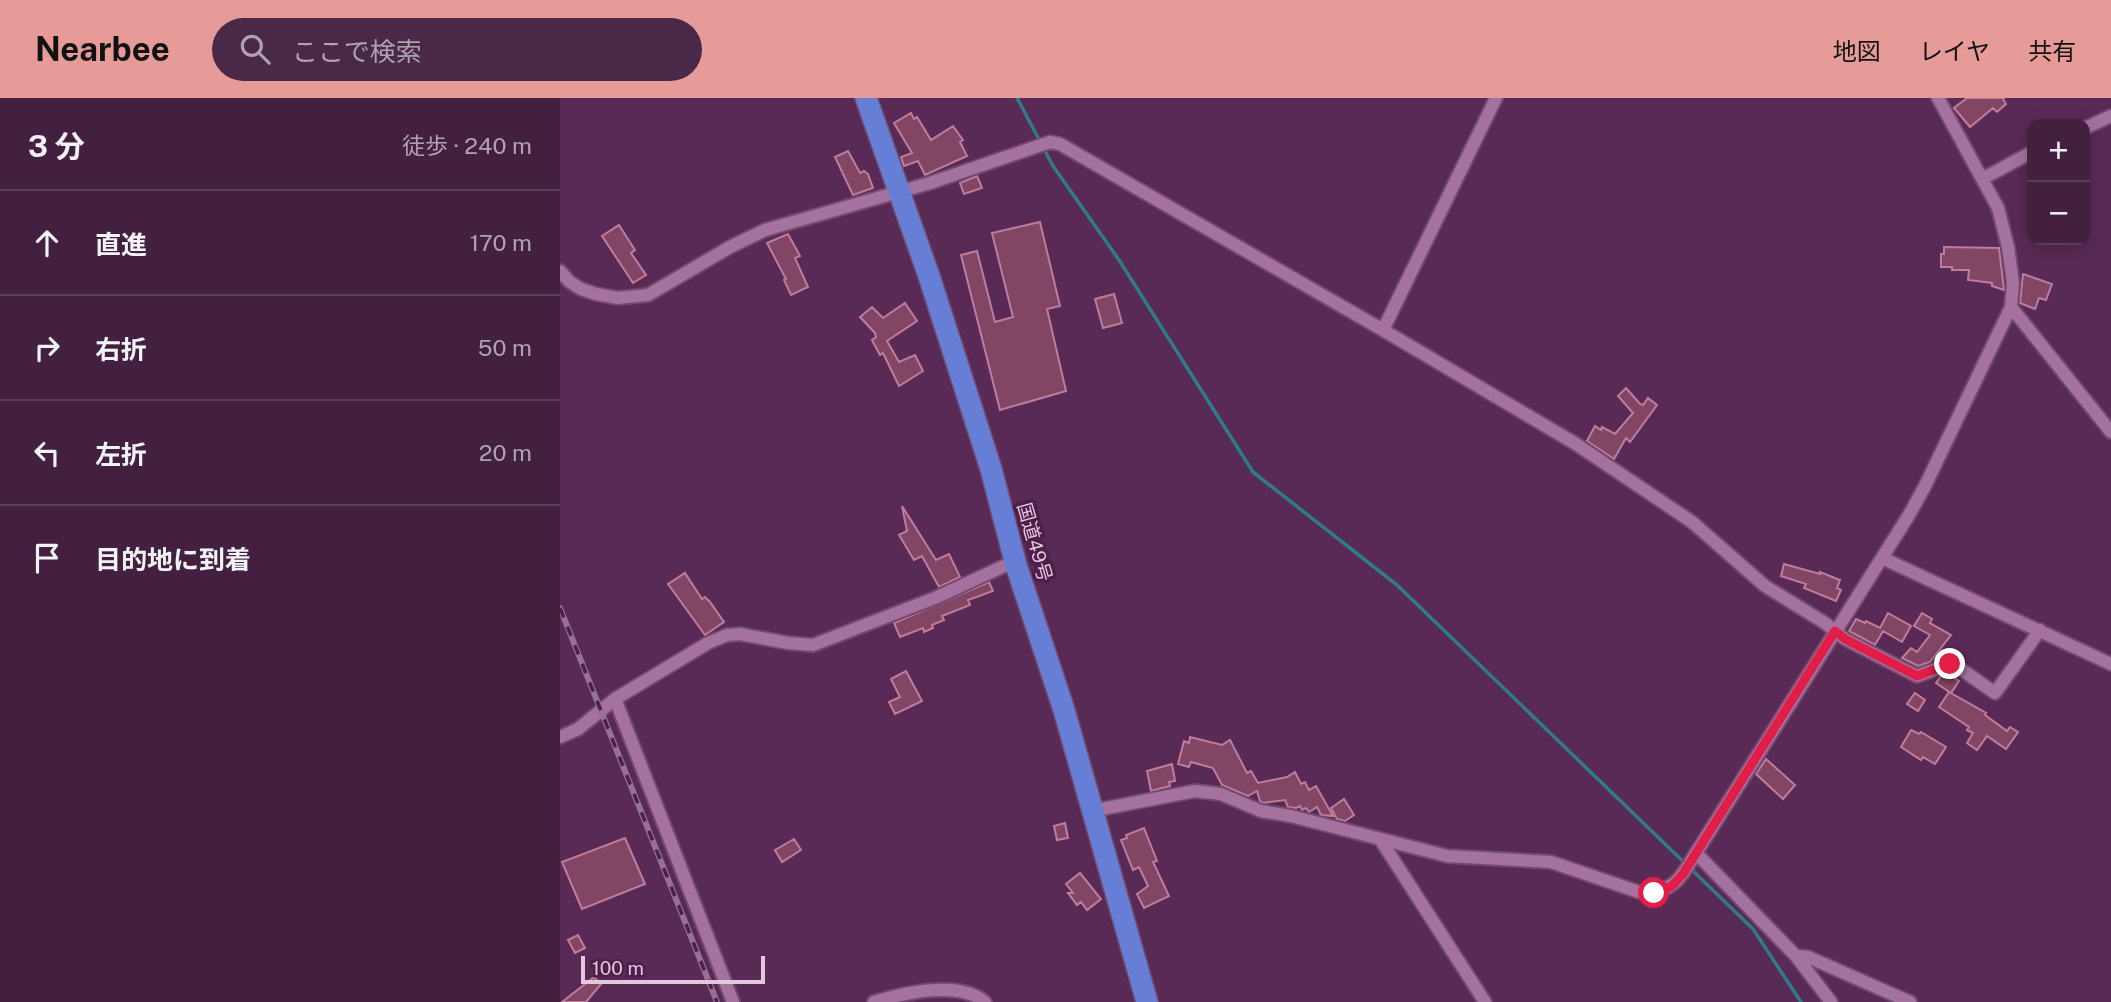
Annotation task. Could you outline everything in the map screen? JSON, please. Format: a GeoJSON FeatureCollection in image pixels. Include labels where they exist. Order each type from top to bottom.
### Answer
{"type":"FeatureCollection","features":[{"type":"Feature","properties":{"kind":"highway","name":"国道49号"},"geometry":{"type":"LineString","coordinates":[[866,98],[900,192],[991,469],[1016,565],[1106,853],[1147,1002]]}},
{"type":"Feature","properties":{"kind":"street"},"geometry":{"type":"LineString","coordinates":[[1383,330],[1496,98]]}},
{"type":"Feature","properties":{"kind":"street"},"geometry":{"type":"LineString","coordinates":[[1091,811],[1195,791],[1210,791],[1261,811],[1291,816],[1447,856],[1551,862],[1639,892],[1654,893],[1672,886],[1696,853],[1926,486],[2011,307],[2012,283],[1997,204],[1938,98]]}},
{"type":"Feature","properties":{"kind":"street"},"geometry":{"type":"LineString","coordinates":[[2090,126],[2111,116]]}},
{"type":"Feature","properties":{"kind":"street"},"geometry":{"type":"LineString","coordinates":[[560,271],[570,282],[596,294],[618,298],[648,295],[730,247],[765,230],[930,183],[1050,142],[1060,144],[1576,443],[1692,522],[1765,586],[1825,623],[1845,639],[1908,673],[1922,676],[1937,668],[1955,665],[1995,693],[2040,630]]}},
{"type":"Feature","properties":{"kind":"street"},"geometry":{"type":"LineString","coordinates":[[1982,179],[2027,155]]}},
{"type":"Feature","properties":{"kind":"street"},"geometry":{"type":"LineString","coordinates":[[2011,307],[2111,432]]}},
{"type":"Feature","properties":{"kind":"street"},"geometry":{"type":"LineString","coordinates":[[1882,558],[2111,664]]}},
{"type":"Feature","properties":{"kind":"street"},"geometry":{"type":"LineString","coordinates":[[560,737],[578,729],[615,699],[708,643],[727,635],[740,634],[813,645],[935,598],[1004,566],[1016,565]]}},
{"type":"Feature","properties":{"kind":"street"},"geometry":{"type":"LineString","coordinates":[[615,699],[733,1002]]}},
{"type":"Feature","properties":{"kind":"street"},"geometry":{"type":"LineString","coordinates":[[1380,839],[1485,1002]]}},
{"type":"Feature","properties":{"kind":"street"},"geometry":{"type":"LineString","coordinates":[[1696,853],[1796,956],[1830,1002]]}},
{"type":"Feature","properties":{"kind":"street"},"geometry":{"type":"LineString","coordinates":[[1796,956],[1808,957],[1910,1002]]}},
{"type":"Feature","properties":{"kind":"street"},"geometry":{"type":"LineString","coordinates":[[874,1002],[944,989],[974,995],[985,1002]]}},
{"type":"Feature","properties":{"kind":"building"},"geometry":{"type":"Polygon","coordinates":[[[1967,98],[2004,98],[2006,104],[1997,112],[1993,108],[1970,127],[1954,108],[1967,98]]]}},
{"type":"Feature","properties":{"kind":"building"},"geometry":{"type":"Polygon","coordinates":[[[911,113],[914,119],[917,117],[931,140],[953,126],[963,140],[960,142],[967,156],[925,175],[918,161],[904,166],[901,157],[912,153],[894,123],[911,113]]]}},
{"type":"Feature","properties":{"kind":"building"},"geometry":{"type":"Polygon","coordinates":[[[848,151],[860,173],[864,171],[868,174],[873,188],[853,195],[835,157],[848,151]]]}},
{"type":"Feature","properties":{"kind":"building"},"geometry":{"type":"Polygon","coordinates":[[[977,176],[982,188],[964,194],[960,183],[977,176]]]}},
{"type":"Feature","properties":{"kind":"building"},"geometry":{"type":"Polygon","coordinates":[[[1040,222],[1060,306],[1047,309],[1066,391],[1000,410],[961,255],[977,251],[995,322],[1013,317],[992,233],[1040,222]]]}},
{"type":"Feature","properties":{"kind":"building"},"geometry":{"type":"Polygon","coordinates":[[[619,225],[635,250],[631,253],[646,275],[633,283],[602,236],[619,225]]]}},
{"type":"Feature","properties":{"kind":"building"},"geometry":{"type":"Polygon","coordinates":[[[788,234],[800,256],[795,258],[808,287],[791,295],[784,280],[786,279],[767,243],[788,234]]]}},
{"type":"Feature","properties":{"kind":"building"},"geometry":{"type":"Polygon","coordinates":[[[1944,247],[1999,248],[2004,290],[1992,286],[1992,283],[1968,280],[1969,270],[1941,267],[1944,247]]]}},
{"type":"Feature","properties":{"kind":"building"},"geometry":{"type":"Polygon","coordinates":[[[2023,274],[2052,284],[2046,300],[2039,298],[2035,309],[2020,303],[2023,274]]]}},
{"type":"Feature","properties":{"kind":"building"},"geometry":{"type":"Polygon","coordinates":[[[1114,294],[1122,323],[1103,328],[1095,299],[1114,294]]]}},
{"type":"Feature","properties":{"kind":"building"},"geometry":{"type":"Polygon","coordinates":[[[905,303],[917,321],[887,341],[899,362],[915,355],[923,371],[899,386],[883,353],[880,355],[872,340],[876,337],[875,333],[860,317],[872,307],[883,318],[905,303]]]}},
{"type":"Feature","properties":{"kind":"building"},"geometry":{"type":"Polygon","coordinates":[[[1626,388],[1640,404],[1643,405],[1648,398],[1657,405],[1630,442],[1626,438],[1614,459],[1587,441],[1595,426],[1615,434],[1633,413],[1618,396],[1626,388]]]}},
{"type":"Feature","properties":{"kind":"building"},"geometry":{"type":"Polygon","coordinates":[[[902,506],[936,560],[949,554],[960,577],[939,587],[922,556],[914,560],[899,535],[907,531],[902,506]]]}},
{"type":"Feature","properties":{"kind":"building"},"geometry":{"type":"Polygon","coordinates":[[[1784,564],[1820,572],[1840,580],[1837,588],[1841,590],[1836,601],[1804,588],[1806,584],[1781,576],[1784,564]]]}},
{"type":"Feature","properties":{"kind":"building"},"geometry":{"type":"Polygon","coordinates":[[[685,573],[702,599],[705,597],[710,602],[724,622],[705,635],[668,584],[685,573]]]}},
{"type":"Feature","properties":{"kind":"building"},"geometry":{"type":"Polygon","coordinates":[[[989,582],[993,591],[968,600],[970,605],[942,616],[944,620],[932,625],[933,628],[924,632],[923,628],[900,637],[894,623],[989,582]]]}},
{"type":"Feature","properties":{"kind":"building"},"geometry":{"type":"Polygon","coordinates":[[[1888,613],[1911,626],[1902,642],[1883,631],[1875,645],[1849,631],[1856,619],[1880,628],[1888,613]]]}},
{"type":"Feature","properties":{"kind":"building"},"geometry":{"type":"Polygon","coordinates":[[[1922,613],[1932,619],[1930,623],[1951,635],[1930,662],[1918,666],[1902,658],[1911,648],[1917,652],[1930,635],[1914,626],[1922,613]]]}},
{"type":"Feature","properties":{"kind":"building"},"geometry":{"type":"Polygon","coordinates":[[[906,671],[922,701],[895,714],[889,702],[900,697],[891,679],[906,671]]]}},
{"type":"Feature","properties":{"kind":"building"},"geometry":{"type":"Polygon","coordinates":[[[1949,674],[1959,681],[1951,693],[1936,683],[1941,676],[1949,674]]]}},
{"type":"Feature","properties":{"kind":"building"},"geometry":{"type":"Polygon","coordinates":[[[1949,692],[1986,713],[1985,715],[2007,731],[2010,727],[2018,732],[2006,749],[1987,736],[1977,750],[1967,743],[1973,733],[1967,730],[1969,727],[1939,707],[1949,692]]]}},
{"type":"Feature","properties":{"kind":"building"},"geometry":{"type":"Polygon","coordinates":[[[1915,693],[1925,700],[1918,711],[1907,704],[1915,693]]]}},
{"type":"Feature","properties":{"kind":"building"},"geometry":{"type":"Polygon","coordinates":[[[1911,730],[1919,734],[1921,732],[1946,747],[1935,764],[1923,757],[1921,760],[1901,747],[1911,730]]]}},
{"type":"Feature","properties":{"kind":"building"},"geometry":{"type":"Polygon","coordinates":[[[1190,737],[1222,745],[1230,740],[1247,773],[1251,771],[1258,783],[1287,777],[1295,772],[1301,784],[1305,782],[1309,790],[1316,786],[1333,816],[1321,815],[1317,807],[1309,812],[1306,808],[1302,810],[1300,806],[1288,807],[1285,800],[1263,803],[1257,791],[1248,796],[1222,785],[1213,768],[1191,762],[1189,767],[1178,764],[1184,741],[1189,743],[1190,737]]]}},
{"type":"Feature","properties":{"kind":"building"},"geometry":{"type":"Polygon","coordinates":[[[1766,759],[1795,785],[1783,799],[1756,774],[1766,759]]]}},
{"type":"Feature","properties":{"kind":"building"},"geometry":{"type":"Polygon","coordinates":[[[1172,764],[1175,781],[1169,782],[1170,786],[1151,791],[1147,771],[1172,764]]]}},
{"type":"Feature","properties":{"kind":"building"},"geometry":{"type":"Polygon","coordinates":[[[1344,799],[1354,815],[1345,821],[1337,819],[1331,808],[1344,799]]]}},
{"type":"Feature","properties":{"kind":"building"},"geometry":{"type":"Polygon","coordinates":[[[1065,823],[1068,838],[1057,840],[1054,826],[1065,823]]]}},
{"type":"Feature","properties":{"kind":"building"},"geometry":{"type":"Polygon","coordinates":[[[1144,828],[1157,861],[1153,862],[1169,896],[1144,908],[1137,894],[1148,886],[1139,867],[1133,870],[1121,840],[1127,838],[1126,835],[1144,828]]]}},
{"type":"Feature","properties":{"kind":"building"},"geometry":{"type":"Polygon","coordinates":[[[625,838],[645,884],[582,909],[562,862],[625,838]]]}},
{"type":"Feature","properties":{"kind":"building"},"geometry":{"type":"Polygon","coordinates":[[[794,839],[801,850],[782,862],[775,850],[794,839]]]}},
{"type":"Feature","properties":{"kind":"building"},"geometry":{"type":"Polygon","coordinates":[[[1080,873],[1101,899],[1087,910],[1081,902],[1077,905],[1068,893],[1073,893],[1066,884],[1080,873]]]}},
{"type":"Feature","properties":{"kind":"building"},"geometry":{"type":"Polygon","coordinates":[[[578,935],[585,948],[575,953],[568,940],[578,935]]]}},
{"type":"Feature","properties":{"kind":"building"},"geometry":{"type":"Polygon","coordinates":[[[594,977],[601,984],[586,1002],[562,1002],[594,977]]]}},
{"type":"Feature","properties":{"kind":"waterway"},"geometry":{"type":"LineString","coordinates":[[1017,98],[1053,166],[1119,260],[1253,472],[1397,585],[1753,929],[1801,1002]]}},
{"type":"Feature","properties":{"kind":"railway"},"geometry":{"type":"LineString","coordinates":[[560,608],[717,1002]]}},
{"type":"Feature","properties":{"kind":"route"},"geometry":{"type":"LineString","coordinates":[[1654,893],[1672,886],[1683,874],[1835,631],[1845,639],[1917,676],[1950,664]]}}]}
